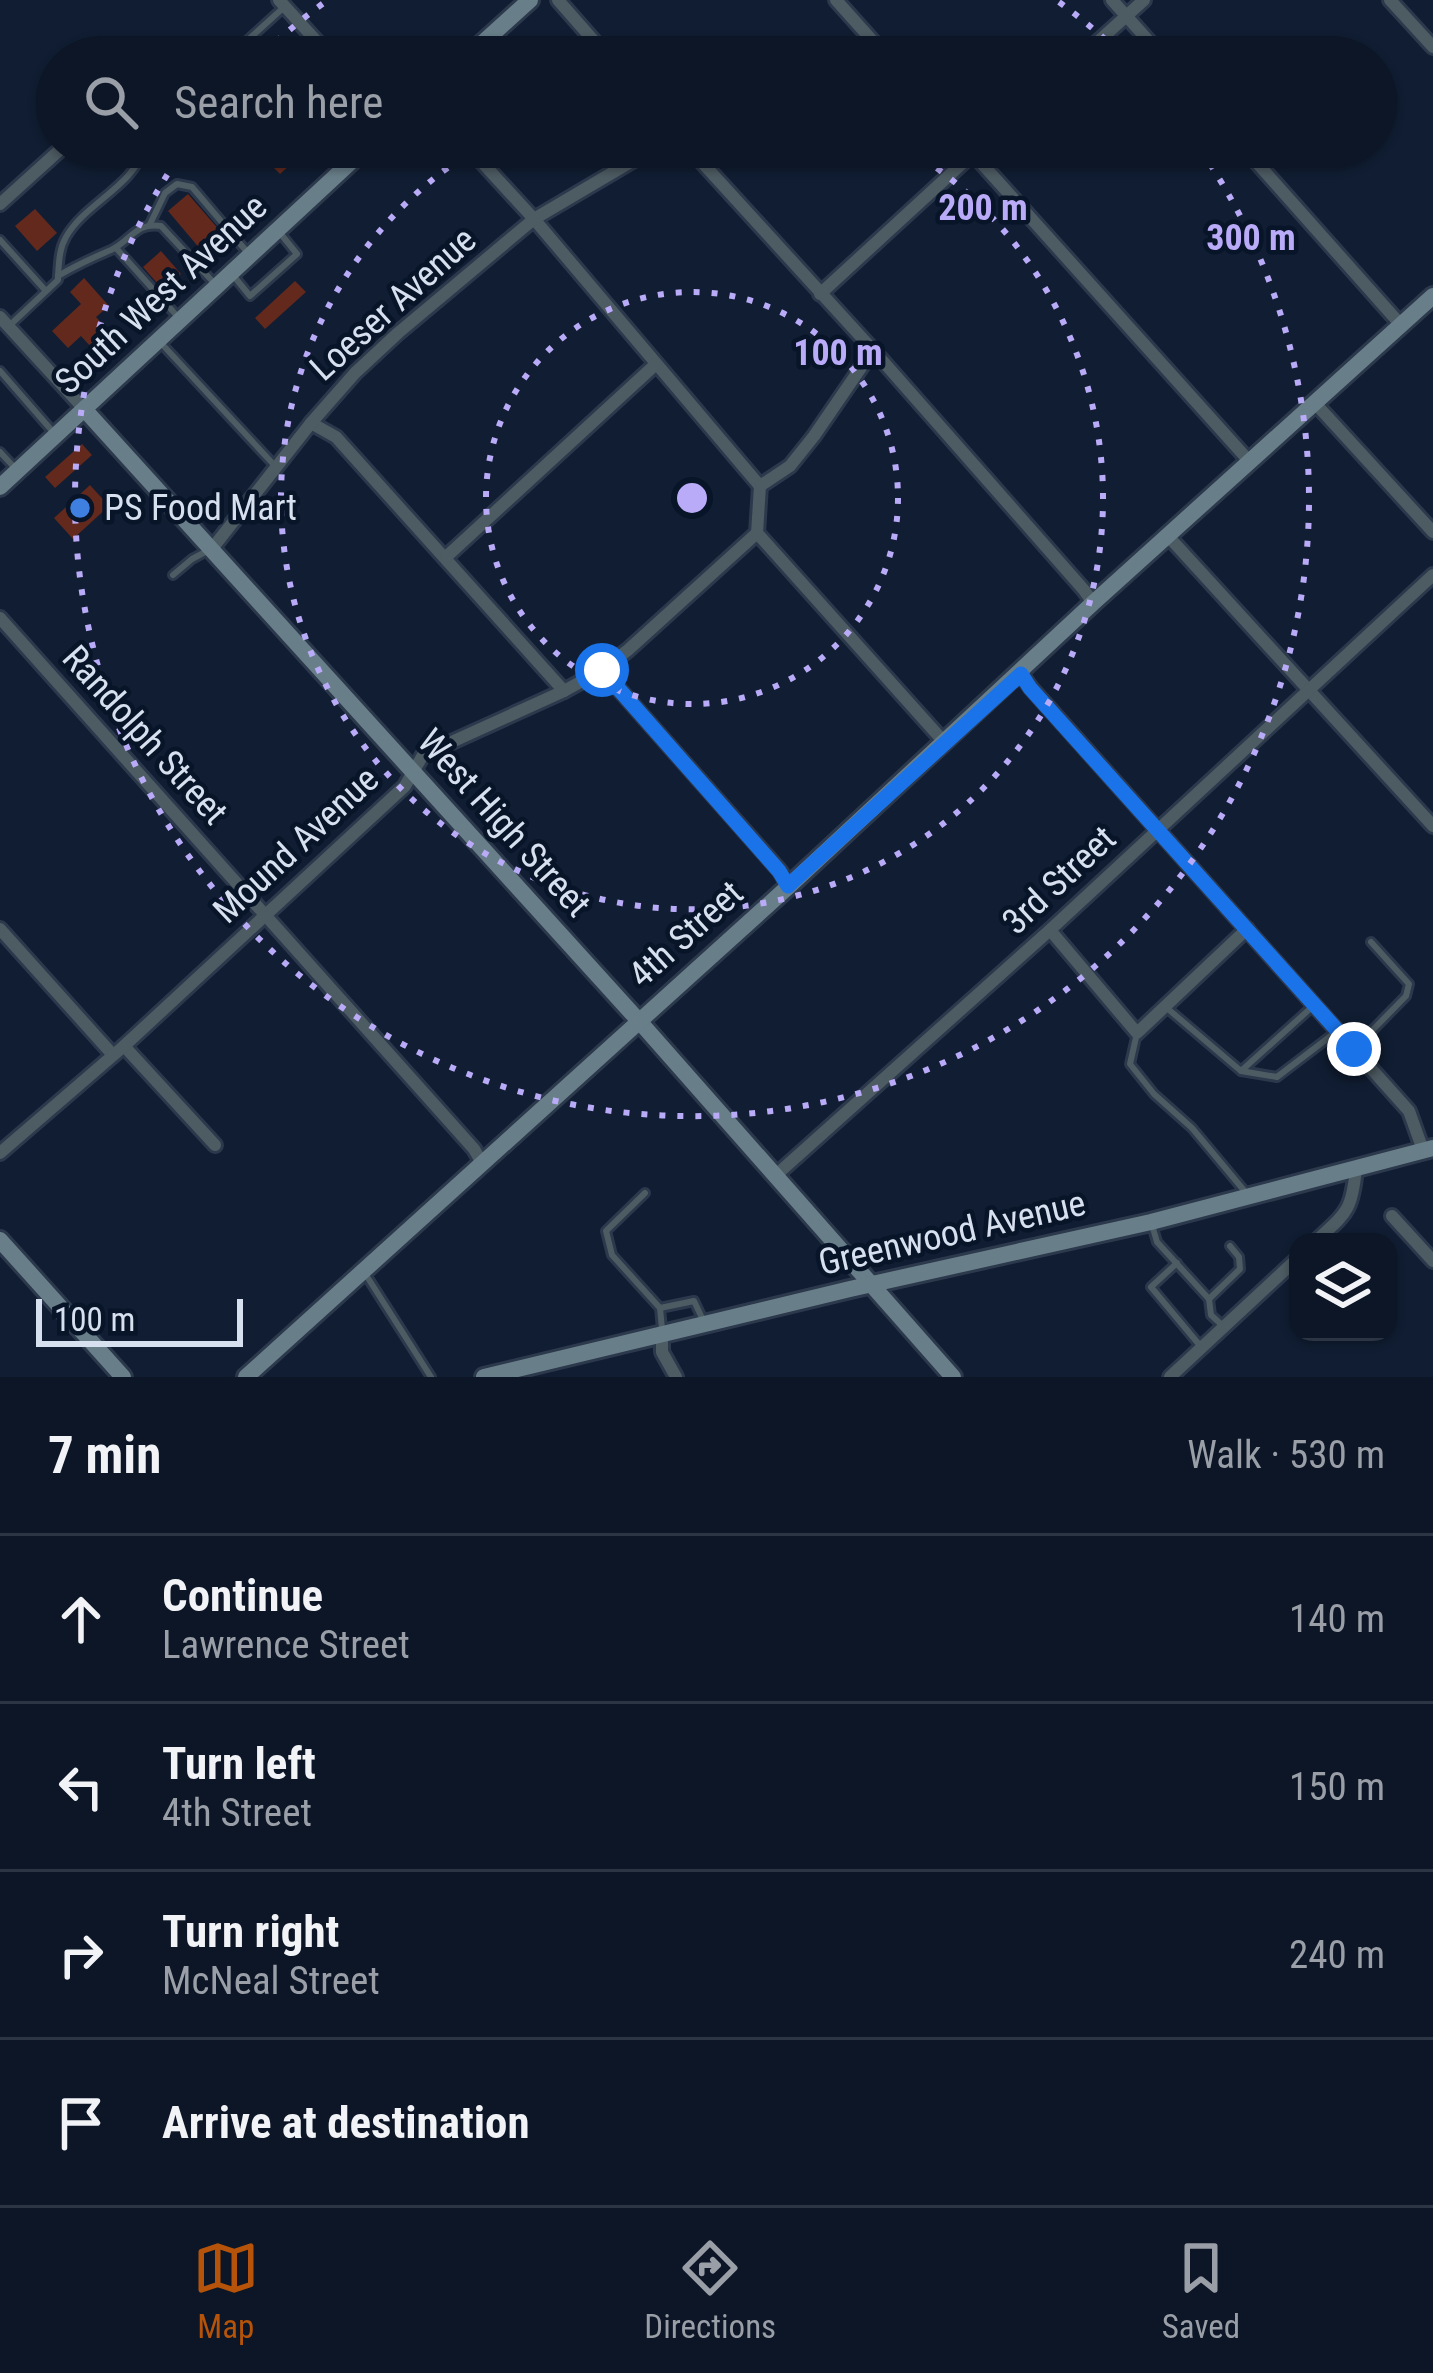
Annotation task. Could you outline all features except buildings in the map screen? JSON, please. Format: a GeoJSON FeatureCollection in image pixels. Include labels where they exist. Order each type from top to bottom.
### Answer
{"type":"FeatureCollection","features":[{"type":"Feature","properties":{"kind":"street"},"geometry":{"type":"LineString","coordinates":[[490,36],[530,0]]}},
{"type":"Feature","properties":{"kind":"street"},"geometry":{"type":"LineString","coordinates":[[558,0],[590,36]]}},
{"type":"Feature","properties":{"kind":"street"},"geometry":{"type":"LineString","coordinates":[[836,0],[868,36]]}},
{"type":"Feature","properties":{"kind":"street"},"geometry":{"type":"LineString","coordinates":[[1112,0],[1145,36]]}},
{"type":"Feature","properties":{"kind":"street"},"geometry":{"type":"LineString","coordinates":[[1105,36],[1144,0]]}},
{"type":"Feature","properties":{"kind":"street"},"geometry":{"type":"LineString","coordinates":[[1390,0],[1433,47]]}},
{"type":"Feature","properties":{"kind":"street"},"geometry":{"type":"LineString","coordinates":[[282,3],[312,36]]}},
{"type":"Feature","properties":{"kind":"street"},"geometry":{"type":"LineString","coordinates":[[0,204],[40,168]]}},
{"type":"Feature","properties":{"kind":"street","name":"South West Avenue"},"geometry":{"type":"LineString","coordinates":[[0,487],[341,168]]}},
{"type":"Feature","properties":{"kind":"street"},"geometry":{"type":"LineString","coordinates":[[487,168],[760,486],[757,532],[945,743]]}},
{"type":"Feature","properties":{"kind":"street","name":"Loeser Avenue"},"geometry":{"type":"LineString","coordinates":[[211,550],[355,373],[534,219],[620,168]]}},
{"type":"Feature","properties":{"kind":"street"},"geometry":{"type":"LineString","coordinates":[[707,168],[873,350],[1093,604]]}},
{"type":"Feature","properties":{"kind":"street"},"geometry":{"type":"LineString","coordinates":[[820,294],[953,168]]}},
{"type":"Feature","properties":{"kind":"street"},"geometry":{"type":"LineString","coordinates":[[990,168],[1250,462]]}},
{"type":"Feature","properties":{"kind":"street"},"geometry":{"type":"LineString","coordinates":[[1262,168],[1401,325]]}},
{"type":"Feature","properties":{"kind":"street","name":"4th Street"},"geometry":{"type":"LineString","coordinates":[[246,1377],[1433,296]]}},
{"type":"Feature","properties":{"kind":"street","name":"West High Street"},"geometry":{"type":"LineString","coordinates":[[4,321],[639,1021],[953,1377]]}},
{"type":"Feature","properties":{"kind":"street"},"geometry":{"type":"LineString","coordinates":[[760,486],[790,466],[873,350]]}},
{"type":"Feature","properties":{"kind":"street"},"geometry":{"type":"LineString","coordinates":[[446,557],[656,364]]}},
{"type":"Feature","properties":{"kind":"street"},"geometry":{"type":"LineString","coordinates":[[1314,402],[1433,532]]}},
{"type":"Feature","properties":{"kind":"street"},"geometry":{"type":"LineString","coordinates":[[311,422],[336,437],[564,691]]}},
{"type":"Feature","properties":{"kind":"street","name":"Mound Avenue"},"geometry":{"type":"LineString","coordinates":[[0,1153],[124,1046],[405,786],[422,755],[602,670],[757,532]]}},
{"type":"Feature","properties":{"kind":"street"},"geometry":{"type":"LineString","coordinates":[[1168,536],[1433,826]]}},
{"type":"Feature","properties":{"kind":"street","name":"3rd Street"},"geometry":{"type":"LineString","coordinates":[[776,1176],[1433,575]]}},
{"type":"Feature","properties":{"kind":"street","name":"Randolph Street"},"geometry":{"type":"LineString","coordinates":[[0,618],[482,1163]]}},
{"type":"Feature","properties":{"kind":"street"},"geometry":{"type":"LineString","coordinates":[[602,670],[788,886]]}},
{"type":"Feature","properties":{"kind":"street"},"geometry":{"type":"LineString","coordinates":[[1021,674],[1409,1111],[1428,1149]]}},
{"type":"Feature","properties":{"kind":"street"},"geometry":{"type":"LineString","coordinates":[[0,929],[112,1055]]}},
{"type":"Feature","properties":{"kind":"street"},"geometry":{"type":"LineString","coordinates":[[1050,930],[1137,1033],[1247,929]]}},
{"type":"Feature","properties":{"kind":"street"},"geometry":{"type":"LineString","coordinates":[[124,1046],[215,1145]]}},
{"type":"Feature","properties":{"kind":"street","name":"Greenwood Avenue"},"geometry":{"type":"LineString","coordinates":[[484,1377],[526,1373],[705,1323],[1151,1222],[1428,1149]]}},
{"type":"Feature","properties":{"kind":"street"},"geometry":{"type":"LineString","coordinates":[[1325,1233],[1348,1211],[1356,1168]]}},
{"type":"Feature","properties":{"kind":"street"},"geometry":{"type":"LineString","coordinates":[[1392,1216],[1433,1261]]}},
{"type":"Feature","properties":{"kind":"street"},"geometry":{"type":"LineString","coordinates":[[0,1240],[123,1377]]}},
{"type":"Feature","properties":{"kind":"street"},"geometry":{"type":"LineString","coordinates":[[1170,1377],[1289,1266]]}},
{"type":"Feature","properties":{"kind":"street"},"geometry":{"type":"LineString","coordinates":[[662,1334],[662,1352],[676,1377]]}},
{"type":"Feature","properties":{"kind":"lane"},"geometry":{"type":"LineString","coordinates":[[250,36],[282,3]]}},
{"type":"Feature","properties":{"kind":"lane"},"geometry":{"type":"LineString","coordinates":[[58,277],[65,239],[74,226],[134,168]]}},
{"type":"Feature","properties":{"kind":"lane"},"geometry":{"type":"LineString","coordinates":[[150,224],[165,194],[177,184],[192,187],[251,256]]}},
{"type":"Feature","properties":{"kind":"lane"},"geometry":{"type":"LineString","coordinates":[[4,321],[58,277],[116,248],[130,232],[150,224],[161,226],[195,263],[250,296],[298,254],[278,230]]}},
{"type":"Feature","properties":{"kind":"lane"},"geometry":{"type":"LineString","coordinates":[[0,240],[46,291]]}},
{"type":"Feature","properties":{"kind":"lane"},"geometry":{"type":"LineString","coordinates":[[116,248],[182,320]]}},
{"type":"Feature","properties":{"kind":"lane"},"geometry":{"type":"LineString","coordinates":[[159,341],[276,467]]}},
{"type":"Feature","properties":{"kind":"lane"},"geometry":{"type":"LineString","coordinates":[[0,371],[56,436]]}},
{"type":"Feature","properties":{"kind":"lane"},"geometry":{"type":"LineString","coordinates":[[0,452],[18,471]]}},
{"type":"Feature","properties":{"kind":"lane"},"geometry":{"type":"LineString","coordinates":[[173,575],[211,550]]}},
{"type":"Feature","properties":{"kind":"lane"},"geometry":{"type":"LineString","coordinates":[[1354,1049],[1406,996],[1408,984],[1371,943]]}},
{"type":"Feature","properties":{"kind":"lane"},"geometry":{"type":"LineString","coordinates":[[1241,1071],[1315,1005]]}},
{"type":"Feature","properties":{"kind":"lane"},"geometry":{"type":"LineString","coordinates":[[1165,1006],[1241,1071],[1277,1077],[1337,1031]]}},
{"type":"Feature","properties":{"kind":"lane"},"geometry":{"type":"LineString","coordinates":[[1137,1033],[1130,1064],[1249,1197]]}},
{"type":"Feature","properties":{"kind":"lane"},"geometry":{"type":"LineString","coordinates":[[645,1193],[606,1231],[612,1255],[660,1308],[662,1334]]}},
{"type":"Feature","properties":{"kind":"lane"},"geometry":{"type":"LineString","coordinates":[[1151,1222],[1157,1242],[1209,1299],[1211,1315],[1224,1327]]}},
{"type":"Feature","properties":{"kind":"lane"},"geometry":{"type":"LineString","coordinates":[[1209,1299],[1240,1269],[1239,1257],[1230,1246]]}},
{"type":"Feature","properties":{"kind":"lane"},"geometry":{"type":"LineString","coordinates":[[1177,1263],[1151,1287],[1202,1348]]}},
{"type":"Feature","properties":{"kind":"lane"},"geometry":{"type":"LineString","coordinates":[[363,1272],[430,1377]]}},
{"type":"Feature","properties":{"kind":"lane"},"geometry":{"type":"LineString","coordinates":[[660,1308],[694,1301],[705,1323]]}},
{"type":"Feature","properties":{"kind":"place","name":"PS Food Mart"},"geometry":{"type":"Point","coordinates":[80,508]}},
{"type":"Feature","properties":{"kind":"route"},"geometry":{"type":"LineString","coordinates":[[602,670],[788,886],[1021,674],[1354,1049]]}}]}
